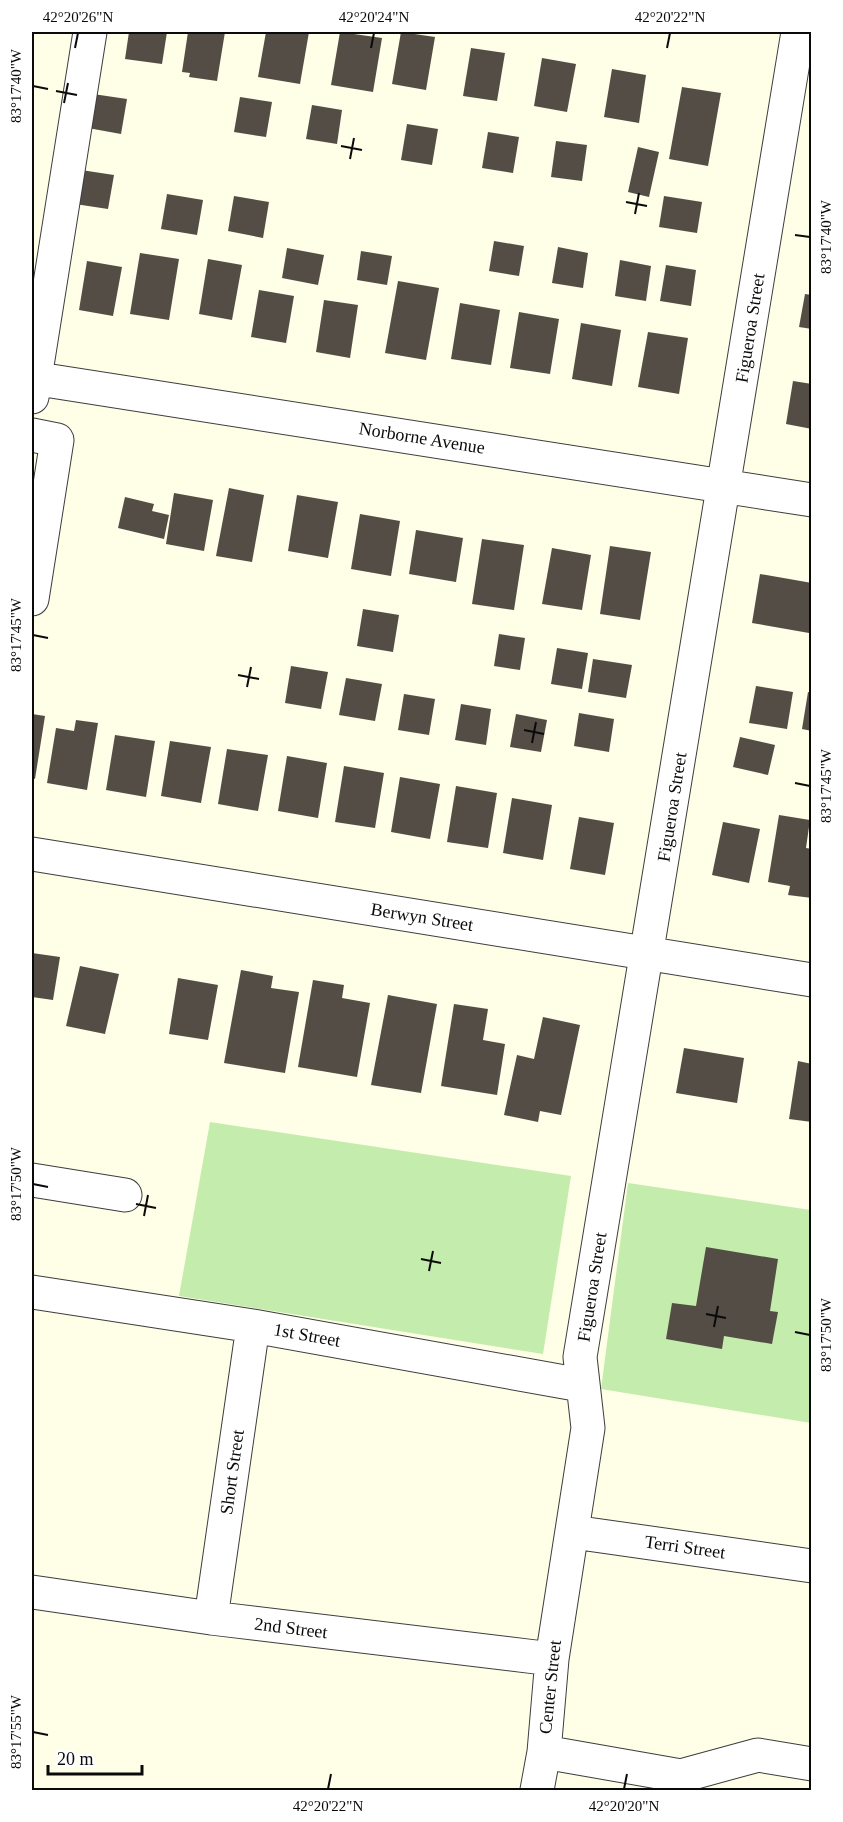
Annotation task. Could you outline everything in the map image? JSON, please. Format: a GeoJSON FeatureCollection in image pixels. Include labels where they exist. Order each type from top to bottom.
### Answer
{"type":"FeatureCollection","features":[{"type":"Feature","properties":{"kind":"street"},"geometry":{"type":"LineString","coordinates":[[33,385],[90,32]]}},
{"type":"Feature","properties":{"kind":"street","name":"Figueroa Street"},"geometry":{"type":"LineString","coordinates":[[564,1584],[588,1428],[581,1385],[580,1357],[798,32]]}},
{"type":"Feature","properties":{"kind":"street","name":"Norborne Avenue"},"geometry":{"type":"LineString","coordinates":[[33,385],[812,500]]}},
{"type":"Feature","properties":{"kind":"street"},"geometry":{"type":"LineString","coordinates":[[32,435],[57,440],[32,599]]}},
{"type":"Feature","properties":{"kind":"street","name":"Berwyn Street"},"geometry":{"type":"LineString","coordinates":[[32,854],[812,980]]}},
{"type":"Feature","properties":{"kind":"street"},"geometry":{"type":"LineString","coordinates":[[32,1180],[125,1195]]}},
{"type":"Feature","properties":{"kind":"street","name":"1st Street"},"geometry":{"type":"LineString","coordinates":[[32,1292],[253,1326],[581,1385]]}},
{"type":"Feature","properties":{"kind":"street","name":"Short Street"},"geometry":{"type":"LineString","coordinates":[[211,1617],[253,1326]]}},
{"type":"Feature","properties":{"kind":"street","name":"Terri Street"},"geometry":{"type":"LineString","coordinates":[[573,1532],[804,1564]]}},
{"type":"Feature","properties":{"kind":"street","name":"Center Street"},"geometry":{"type":"LineString","coordinates":[[537,1791],[544,1752],[552,1659],[564,1584]]}},
{"type":"Feature","properties":{"kind":"street","name":"2nd Street"},"geometry":{"type":"LineString","coordinates":[[32,1592],[211,1617],[552,1659]]}},
{"type":"Feature","properties":{"kind":"street"},"geometry":{"type":"LineString","coordinates":[[544,1752],[681,1776],[758,1755],[812,1764]]}},
{"type":"Feature","properties":{"kind":"green space"},"geometry":{"type":"Polygon","coordinates":[[[210,1122],[571,1176],[543,1354],[179,1296],[210,1122]]]}},
{"type":"Feature","properties":{"kind":"green space"},"geometry":{"type":"Polygon","coordinates":[[[628,1183],[811,1210],[811,1423],[601,1389],[628,1183]]]}},
{"type":"Feature","properties":{"kind":"building"},"geometry":{"type":"Polygon","coordinates":[[[129,32],[167,32],[162,64],[125,59],[129,32]]]}},
{"type":"Feature","properties":{"kind":"building"},"geometry":{"type":"Polygon","coordinates":[[[188,32],[225,32],[217,81],[189,77],[190,73],[182,72],[188,32]]]}},
{"type":"Feature","properties":{"kind":"building"},"geometry":{"type":"Polygon","coordinates":[[[266,32],[309,32],[300,84],[258,77],[266,32]]]}},
{"type":"Feature","properties":{"kind":"building"},"geometry":{"type":"Polygon","coordinates":[[[340,32],[382,38],[373,92],[331,85],[340,32]]]}},
{"type":"Feature","properties":{"kind":"building"},"geometry":{"type":"Polygon","coordinates":[[[401,32],[435,37],[426,90],[392,84],[401,32]]]}},
{"type":"Feature","properties":{"kind":"building"},"geometry":{"type":"Polygon","coordinates":[[[471,48],[505,53],[497,101],[463,96],[471,48]]]}},
{"type":"Feature","properties":{"kind":"building"},"geometry":{"type":"Polygon","coordinates":[[[542,58],[576,64],[567,112],[534,106],[542,58]]]}},
{"type":"Feature","properties":{"kind":"building"},"geometry":{"type":"Polygon","coordinates":[[[612,69],[646,75],[639,123],[604,117],[612,69]]]}},
{"type":"Feature","properties":{"kind":"building"},"geometry":{"type":"Polygon","coordinates":[[[682,87],[721,93],[708,166],[669,159],[682,87]]]}},
{"type":"Feature","properties":{"kind":"building"},"geometry":{"type":"Polygon","coordinates":[[[93,94],[127,99],[121,134],[88,128],[93,94]]]}},
{"type":"Feature","properties":{"kind":"building"},"geometry":{"type":"Polygon","coordinates":[[[240,97],[272,102],[266,137],[234,132],[240,97]]]}},
{"type":"Feature","properties":{"kind":"building"},"geometry":{"type":"Polygon","coordinates":[[[312,105],[342,110],[337,144],[306,139],[312,105]]]}},
{"type":"Feature","properties":{"kind":"building"},"geometry":{"type":"Polygon","coordinates":[[[407,124],[438,129],[432,165],[401,160],[407,124]]]}},
{"type":"Feature","properties":{"kind":"building"},"geometry":{"type":"Polygon","coordinates":[[[488,132],[519,137],[513,173],[482,168],[488,132]]]}},
{"type":"Feature","properties":{"kind":"building"},"geometry":{"type":"Polygon","coordinates":[[[556,141],[587,145],[582,181],[551,177],[556,141]]]}},
{"type":"Feature","properties":{"kind":"building"},"geometry":{"type":"Polygon","coordinates":[[[638,147],[659,152],[649,197],[628,192],[638,147]]]}},
{"type":"Feature","properties":{"kind":"building"},"geometry":{"type":"Polygon","coordinates":[[[81,170],[114,175],[108,209],[75,204],[81,170]]]}},
{"type":"Feature","properties":{"kind":"building"},"geometry":{"type":"Polygon","coordinates":[[[167,194],[203,200],[197,235],[161,229],[167,194]]]}},
{"type":"Feature","properties":{"kind":"building"},"geometry":{"type":"Polygon","coordinates":[[[234,196],[269,202],[263,238],[228,231],[234,196]]]}},
{"type":"Feature","properties":{"kind":"building"},"geometry":{"type":"Polygon","coordinates":[[[664,196],[702,202],[697,233],[659,227],[664,196]]]}},
{"type":"Feature","properties":{"kind":"building"},"geometry":{"type":"Polygon","coordinates":[[[494,241],[524,246],[519,276],[489,271],[494,241]]]}},
{"type":"Feature","properties":{"kind":"building"},"geometry":{"type":"Polygon","coordinates":[[[558,247],[588,253],[583,288],[552,283],[558,247]]]}},
{"type":"Feature","properties":{"kind":"building"},"geometry":{"type":"Polygon","coordinates":[[[287,248],[324,255],[318,285],[282,278],[287,248]]]}},
{"type":"Feature","properties":{"kind":"building"},"geometry":{"type":"Polygon","coordinates":[[[361,251],[392,256],[387,285],[357,280],[361,251]]]}},
{"type":"Feature","properties":{"kind":"building"},"geometry":{"type":"Polygon","coordinates":[[[140,253],[179,259],[169,320],[130,314],[140,253]]]}},
{"type":"Feature","properties":{"kind":"building"},"geometry":{"type":"Polygon","coordinates":[[[208,259],[242,265],[232,320],[199,314],[208,259]]]}},
{"type":"Feature","properties":{"kind":"building"},"geometry":{"type":"Polygon","coordinates":[[[620,260],[651,266],[646,301],[615,296],[620,260]]]}},
{"type":"Feature","properties":{"kind":"building"},"geometry":{"type":"Polygon","coordinates":[[[87,261],[122,267],[113,316],[79,310],[87,261]]]}},
{"type":"Feature","properties":{"kind":"building"},"geometry":{"type":"Polygon","coordinates":[[[666,265],[696,270],[691,306],[660,301],[666,265]]]}},
{"type":"Feature","properties":{"kind":"building"},"geometry":{"type":"Polygon","coordinates":[[[398,281],[439,288],[426,360],[385,353],[398,281]]]}},
{"type":"Feature","properties":{"kind":"building"},"geometry":{"type":"Polygon","coordinates":[[[259,290],[294,296],[286,343],[251,337],[259,290]]]}},
{"type":"Feature","properties":{"kind":"building"},"geometry":{"type":"Polygon","coordinates":[[[805,294],[812,295],[812,329],[799,327],[805,294]]]}},
{"type":"Feature","properties":{"kind":"building"},"geometry":{"type":"Polygon","coordinates":[[[324,300],[358,305],[350,358],[316,352],[324,300]]]}},
{"type":"Feature","properties":{"kind":"building"},"geometry":{"type":"Polygon","coordinates":[[[460,303],[500,310],[491,365],[451,359],[460,303]]]}},
{"type":"Feature","properties":{"kind":"building"},"geometry":{"type":"Polygon","coordinates":[[[519,312],[559,319],[550,374],[510,368],[519,312]]]}},
{"type":"Feature","properties":{"kind":"building"},"geometry":{"type":"Polygon","coordinates":[[[581,323],[621,330],[612,386],[572,379],[581,323]]]}},
{"type":"Feature","properties":{"kind":"building"},"geometry":{"type":"Polygon","coordinates":[[[648,332],[688,338],[679,394],[638,387],[648,332]]]}},
{"type":"Feature","properties":{"kind":"building"},"geometry":{"type":"Polygon","coordinates":[[[793,381],[812,384],[812,429],[786,424],[793,381]]]}},
{"type":"Feature","properties":{"kind":"building"},"geometry":{"type":"Polygon","coordinates":[[[229,488],[264,495],[252,562],[216,556],[229,488]]]}},
{"type":"Feature","properties":{"kind":"building"},"geometry":{"type":"Polygon","coordinates":[[[174,493],[213,500],[204,551],[166,544],[174,493]]]}},
{"type":"Feature","properties":{"kind":"building"},"geometry":{"type":"Polygon","coordinates":[[[297,495],[338,502],[328,558],[288,551],[297,495]]]}},
{"type":"Feature","properties":{"kind":"building"},"geometry":{"type":"Polygon","coordinates":[[[125,497],[154,504],[152,511],[169,515],[164,539],[118,528],[125,497]]]}},
{"type":"Feature","properties":{"kind":"building"},"geometry":{"type":"Polygon","coordinates":[[[360,514],[400,521],[391,576],[351,569],[360,514]]]}},
{"type":"Feature","properties":{"kind":"building"},"geometry":{"type":"Polygon","coordinates":[[[416,530],[463,538],[456,582],[409,574],[416,530]]]}},
{"type":"Feature","properties":{"kind":"building"},"geometry":{"type":"Polygon","coordinates":[[[482,539],[524,545],[514,610],[472,604],[482,539]]]}},
{"type":"Feature","properties":{"kind":"building"},"geometry":{"type":"Polygon","coordinates":[[[610,546],[651,552],[640,620],[600,614],[610,546]]]}},
{"type":"Feature","properties":{"kind":"building"},"geometry":{"type":"Polygon","coordinates":[[[552,548],[591,555],[582,610],[542,604],[552,548]]]}},
{"type":"Feature","properties":{"kind":"building"},"geometry":{"type":"Polygon","coordinates":[[[760,574],[812,583],[809,633],[752,623],[760,574]]]}},
{"type":"Feature","properties":{"kind":"building"},"geometry":{"type":"Polygon","coordinates":[[[363,609],[399,615],[393,652],[357,646],[363,609]]]}},
{"type":"Feature","properties":{"kind":"building"},"geometry":{"type":"Polygon","coordinates":[[[499,634],[525,638],[520,670],[494,666],[499,634]]]}},
{"type":"Feature","properties":{"kind":"building"},"geometry":{"type":"Polygon","coordinates":[[[557,648],[588,653],[582,689],[551,684],[557,648]]]}},
{"type":"Feature","properties":{"kind":"building"},"geometry":{"type":"Polygon","coordinates":[[[593,659],[632,665],[626,698],[588,692],[593,659]]]}},
{"type":"Feature","properties":{"kind":"building"},"geometry":{"type":"Polygon","coordinates":[[[291,666],[328,672],[321,709],[285,703],[291,666]]]}},
{"type":"Feature","properties":{"kind":"building"},"geometry":{"type":"Polygon","coordinates":[[[346,678],[382,684],[375,721],[339,715],[346,678]]]}},
{"type":"Feature","properties":{"kind":"building"},"geometry":{"type":"Polygon","coordinates":[[[756,686],[793,692],[787,729],[749,723],[756,686]]]}},
{"type":"Feature","properties":{"kind":"building"},"geometry":{"type":"Polygon","coordinates":[[[808,692],[812,693],[812,731],[802,729],[808,692]]]}},
{"type":"Feature","properties":{"kind":"building"},"geometry":{"type":"Polygon","coordinates":[[[404,694],[435,699],[429,735],[398,730],[404,694]]]}},
{"type":"Feature","properties":{"kind":"building"},"geometry":{"type":"Polygon","coordinates":[[[461,704],[491,709],[486,745],[455,740],[461,704]]]}},
{"type":"Feature","properties":{"kind":"building"},"geometry":{"type":"Polygon","coordinates":[[[579,713],[614,719],[609,752],[574,746],[579,713]]]}},
{"type":"Feature","properties":{"kind":"building"},"geometry":{"type":"Polygon","coordinates":[[[32,714],[45,716],[35,779],[32,778],[32,714]]]}},
{"type":"Feature","properties":{"kind":"building"},"geometry":{"type":"Polygon","coordinates":[[[516,714],[547,720],[541,752],[510,747],[516,714]]]}},
{"type":"Feature","properties":{"kind":"building"},"geometry":{"type":"Polygon","coordinates":[[[76,720],[98,723],[87,790],[47,783],[56,728],[74,731],[76,720]]]}},
{"type":"Feature","properties":{"kind":"building"},"geometry":{"type":"Polygon","coordinates":[[[115,735],[155,741],[146,797],[106,790],[115,735]]]}},
{"type":"Feature","properties":{"kind":"building"},"geometry":{"type":"Polygon","coordinates":[[[740,737],[775,745],[768,775],[733,767],[740,737]]]}},
{"type":"Feature","properties":{"kind":"building"},"geometry":{"type":"Polygon","coordinates":[[[170,741],[211,747],[201,803],[161,796],[170,741]]]}},
{"type":"Feature","properties":{"kind":"building"},"geometry":{"type":"Polygon","coordinates":[[[227,749],[268,755],[258,811],[218,804],[227,749]]]}},
{"type":"Feature","properties":{"kind":"building"},"geometry":{"type":"Polygon","coordinates":[[[287,756],[327,763],[318,818],[278,811],[287,756]]]}},
{"type":"Feature","properties":{"kind":"building"},"geometry":{"type":"Polygon","coordinates":[[[344,766],[384,773],[375,828],[335,822],[344,766]]]}},
{"type":"Feature","properties":{"kind":"building"},"geometry":{"type":"Polygon","coordinates":[[[400,777],[440,784],[430,839],[391,832],[400,777]]]}},
{"type":"Feature","properties":{"kind":"building"},"geometry":{"type":"Polygon","coordinates":[[[456,786],[497,793],[488,848],[447,842],[456,786]]]}},
{"type":"Feature","properties":{"kind":"building"},"geometry":{"type":"Polygon","coordinates":[[[512,798],[552,805],[543,860],[503,853],[512,798]]]}},
{"type":"Feature","properties":{"kind":"building"},"geometry":{"type":"Polygon","coordinates":[[[779,815],[810,820],[806,848],[812,849],[812,898],[788,895],[790,886],[768,882],[779,815]]]}},
{"type":"Feature","properties":{"kind":"building"},"geometry":{"type":"Polygon","coordinates":[[[579,817],[614,823],[605,875],[570,869],[579,817]]]}},
{"type":"Feature","properties":{"kind":"building"},"geometry":{"type":"Polygon","coordinates":[[[723,822],[760,829],[749,883],[712,875],[723,822]]]}},
{"type":"Feature","properties":{"kind":"building"},"geometry":{"type":"Polygon","coordinates":[[[32,953],[60,957],[53,1000],[32,997],[32,953]]]}},
{"type":"Feature","properties":{"kind":"building"},"geometry":{"type":"Polygon","coordinates":[[[80,966],[119,974],[105,1034],[66,1026],[80,966]]]}},
{"type":"Feature","properties":{"kind":"building"},"geometry":{"type":"Polygon","coordinates":[[[241,970],[273,976],[271,988],[299,992],[285,1073],[224,1063],[241,970]]]}},
{"type":"Feature","properties":{"kind":"building"},"geometry":{"type":"Polygon","coordinates":[[[178,978],[218,985],[208,1040],[169,1034],[178,978]]]}},
{"type":"Feature","properties":{"kind":"building"},"geometry":{"type":"Polygon","coordinates":[[[313,980],[344,985],[342,998],[370,1003],[357,1077],[298,1067],[313,980]]]}},
{"type":"Feature","properties":{"kind":"building"},"geometry":{"type":"Polygon","coordinates":[[[388,995],[437,1004],[421,1093],[371,1085],[388,995]]]}},
{"type":"Feature","properties":{"kind":"building"},"geometry":{"type":"Polygon","coordinates":[[[454,1004],[488,1009],[483,1040],[505,1044],[497,1095],[441,1086],[454,1004]]]}},
{"type":"Feature","properties":{"kind":"building"},"geometry":{"type":"Polygon","coordinates":[[[543,1017],[580,1025],[561,1115],[540,1111],[538,1122],[504,1115],[517,1055],[534,1059],[543,1017]]]}},
{"type":"Feature","properties":{"kind":"building"},"geometry":{"type":"Polygon","coordinates":[[[684,1048],[744,1058],[737,1103],[676,1093],[684,1048]]]}},
{"type":"Feature","properties":{"kind":"building"},"geometry":{"type":"Polygon","coordinates":[[[798,1061],[812,1064],[812,1122],[789,1119],[798,1061]]]}},
{"type":"Feature","properties":{"kind":"building"},"geometry":{"type":"Polygon","coordinates":[[[706,1247],[778,1259],[770,1311],[778,1312],[772,1344],[724,1336],[722,1349],[666,1339],[672,1303],[696,1306],[706,1247]]]}}]}
